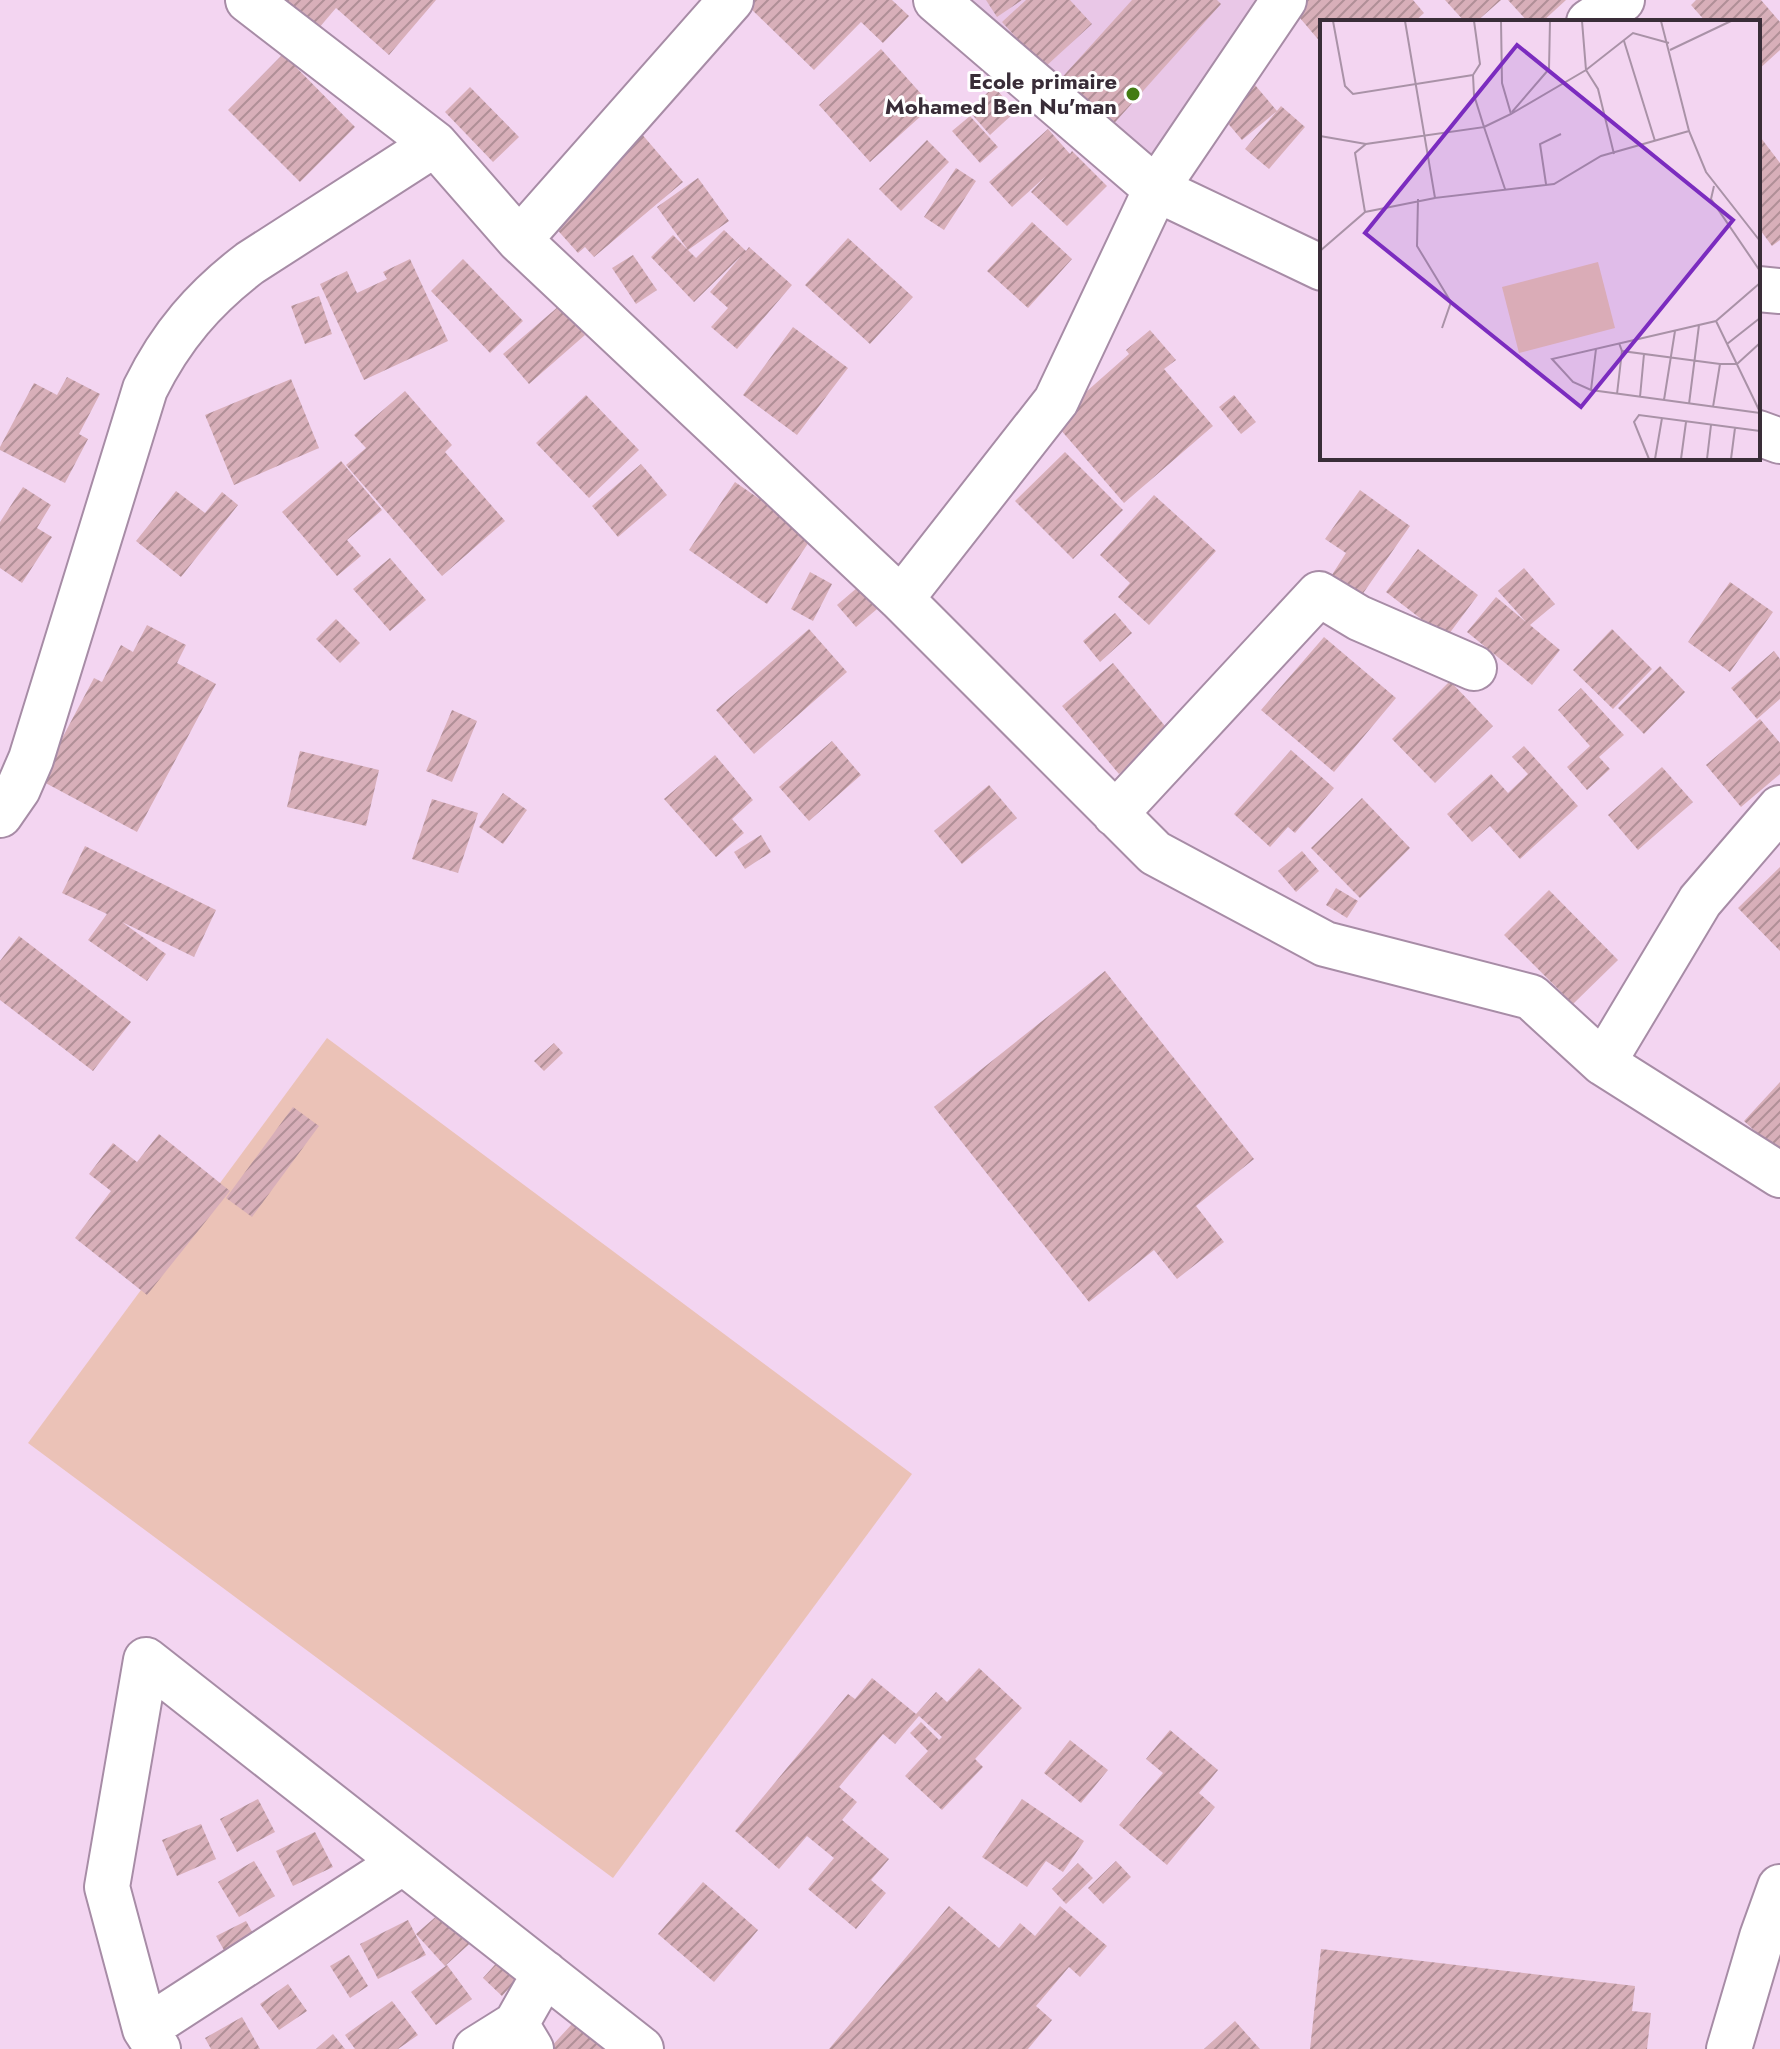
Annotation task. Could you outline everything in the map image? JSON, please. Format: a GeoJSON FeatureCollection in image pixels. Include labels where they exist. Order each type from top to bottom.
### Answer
{"type":"FeatureCollection","features":[{"type":"Feature","properties":{"kind":"street"},"geometry":{"type":"LineString","coordinates":[[248,0],[435,144],[519,240],[901,599],[1155,853],[1325,944],[1531,997],[1603,1063],[1780,1175]]}},
{"type":"Feature","properties":{"kind":"street"},"geometry":{"type":"LineString","coordinates":[[519,240],[731,0]]}},
{"type":"Feature","properties":{"kind":"street"},"geometry":{"type":"LineString","coordinates":[[936,0],[1156,189],[1320,267]]}},
{"type":"Feature","properties":{"kind":"street"},"geometry":{"type":"LineString","coordinates":[[901,599],[1056,401],[1156,189],[1284,0]]}},
{"type":"Feature","properties":{"kind":"street"},"geometry":{"type":"LineString","coordinates":[[1592,20],[1622,0]]}},
{"type":"Feature","properties":{"kind":"street"},"geometry":{"type":"LineString","coordinates":[[0,815],[18,789],[31,759],[145,389],[160,359],[199,306],[224,283],[435,144]]}},
{"type":"Feature","properties":{"kind":"street"},"geometry":{"type":"LineString","coordinates":[[1760,289],[1780,291]]}},
{"type":"Feature","properties":{"kind":"street"},"geometry":{"type":"LineString","coordinates":[[1760,434],[1780,441]]}},
{"type":"Feature","properties":{"kind":"street"},"geometry":{"type":"LineString","coordinates":[[1115,814],[1319,594],[1359,618],[1474,668]]}},
{"type":"Feature","properties":{"kind":"street"},"geometry":{"type":"LineString","coordinates":[[1603,1063],[1700,901],[1780,808]]}},
{"type":"Feature","properties":{"kind":"street"},"geometry":{"type":"LineString","coordinates":[[403,1862],[151,2039],[107,1887],[146,1660],[641,2049]]}},
{"type":"Feature","properties":{"kind":"street"},"geometry":{"type":"LineString","coordinates":[[1729,2049],[1780,1887]]}},
{"type":"Feature","properties":{"kind":"street"},"geometry":{"type":"LineString","coordinates":[[476,2049],[524,2037],[545,1973]]}},
{"type":"Feature","properties":{"kind":"shaded area","name":"Ecole primaire Mohamed Ben Nu'man"},"geometry":{"type":"Polygon","coordinates":[[[936,0],[1284,0],[1156,189],[936,0]]]}},
{"type":"Feature","properties":{"kind":"shaded area"},"geometry":{"type":"Polygon","coordinates":[[[327,1038],[912,1474],[613,1878],[28,1443],[327,1038]]]}},
{"type":"Feature","properties":{"kind":"building"},"geometry":{"type":"Polygon","coordinates":[[[285,0],[436,0],[389,55],[336,8],[318,29],[285,0]]]}},
{"type":"Feature","properties":{"kind":"building"},"geometry":{"type":"Polygon","coordinates":[[[747,0],[892,0],[909,16],[883,43],[861,22],[814,70],[745,3],[747,0]]]}},
{"type":"Feature","properties":{"kind":"building"},"geometry":{"type":"Polygon","coordinates":[[[986,0],[1022,0],[997,17],[986,0]]]}},
{"type":"Feature","properties":{"kind":"building"},"geometry":{"type":"Polygon","coordinates":[[[1026,0],[1070,0],[1092,24],[1044,68],[1002,22],[1026,0]]]}},
{"type":"Feature","properties":{"kind":"building"},"geometry":{"type":"Polygon","coordinates":[[[1132,0],[1217,0],[1221,4],[1109,129],[1057,83],[1132,0]]]}},
{"type":"Feature","properties":{"kind":"building"},"geometry":{"type":"Polygon","coordinates":[[[1307,0],[1413,0],[1424,13],[1416,20],[1320,20],[1320,42],[1294,11],[1307,0]]]}},
{"type":"Feature","properties":{"kind":"building"},"geometry":{"type":"Polygon","coordinates":[[[1445,0],[1501,0],[1478,20],[1463,20],[1445,0]]]}},
{"type":"Feature","properties":{"kind":"building"},"geometry":{"type":"Polygon","coordinates":[[[1508,0],[1566,0],[1544,20],[1526,20],[1508,0]]]}},
{"type":"Feature","properties":{"kind":"building"},"geometry":{"type":"Polygon","coordinates":[[[1696,0],[1761,0],[1780,22],[1780,50],[1760,68],[1760,20],[1704,20],[1691,5],[1696,0]]]}},
{"type":"Feature","properties":{"kind":"building"},"geometry":{"type":"Polygon","coordinates":[[[881,49],[932,106],[870,162],[819,105],[881,49]]]}},
{"type":"Feature","properties":{"kind":"building"},"geometry":{"type":"Polygon","coordinates":[[[283,54],[355,127],[300,182],[228,110],[283,54]]]}},
{"type":"Feature","properties":{"kind":"building"},"geometry":{"type":"Polygon","coordinates":[[[1255,85],[1277,111],[1242,140],[1220,114],[1255,85]]]}},
{"type":"Feature","properties":{"kind":"building"},"geometry":{"type":"Polygon","coordinates":[[[470,87],[519,137],[493,162],[445,112],[470,87]]]}},
{"type":"Feature","properties":{"kind":"building"},"geometry":{"type":"Polygon","coordinates":[[[994,87],[1016,111],[990,135],[968,110],[994,87]]]}},
{"type":"Feature","properties":{"kind":"building"},"geometry":{"type":"Polygon","coordinates":[[[1281,106],[1305,127],[1269,169],[1245,149],[1281,106]]]}},
{"type":"Feature","properties":{"kind":"building"},"geometry":{"type":"Polygon","coordinates":[[[970,116],[998,147],[980,163],[952,131],[970,116]]]}},
{"type":"Feature","properties":{"kind":"building"},"geometry":{"type":"Polygon","coordinates":[[[1048,129],[1070,154],[1072,151],[1107,186],[1067,226],[1031,192],[1046,176],[1012,207],[989,182],[1048,129]]]}},
{"type":"Feature","properties":{"kind":"building"},"geometry":{"type":"Polygon","coordinates":[[[640,132],[683,182],[594,257],[585,247],[578,253],[544,215],[640,132]]]}},
{"type":"Feature","properties":{"kind":"building"},"geometry":{"type":"Polygon","coordinates":[[[1760,137],[1780,163],[1780,240],[1772,246],[1760,230],[1760,137]]]}},
{"type":"Feature","properties":{"kind":"building"},"geometry":{"type":"Polygon","coordinates":[[[927,140],[949,162],[901,211],[879,189],[927,140]]]}},
{"type":"Feature","properties":{"kind":"building"},"geometry":{"type":"Polygon","coordinates":[[[956,168],[976,181],[944,230],[924,217],[956,168]]]}},
{"type":"Feature","properties":{"kind":"building"},"geometry":{"type":"Polygon","coordinates":[[[698,178],[729,221],[688,250],[657,207],[698,178]]]}},
{"type":"Feature","properties":{"kind":"building"},"geometry":{"type":"Polygon","coordinates":[[[1032,222],[1072,259],[1028,308],[987,271],[1032,222]]]}},
{"type":"Feature","properties":{"kind":"building"},"geometry":{"type":"Polygon","coordinates":[[[724,230],[746,251],[749,247],[792,285],[737,349],[711,327],[728,308],[710,292],[742,255],[694,302],[651,257],[673,235],[696,258],[724,230]]]}},
{"type":"Feature","properties":{"kind":"building"},"geometry":{"type":"Polygon","coordinates":[[[848,238],[913,297],[870,344],[805,285],[848,238]]]}},
{"type":"Feature","properties":{"kind":"building"},"geometry":{"type":"Polygon","coordinates":[[[633,255],[657,290],[636,304],[612,268],[633,255]]]}},
{"type":"Feature","properties":{"kind":"building"},"geometry":{"type":"Polygon","coordinates":[[[410,259],[448,341],[364,380],[320,284],[347,271],[357,293],[387,279],[383,272],[410,259]]]}},
{"type":"Feature","properties":{"kind":"building"},"geometry":{"type":"Polygon","coordinates":[[[463,259],[523,321],[490,353],[431,291],[463,259]]]}},
{"type":"Feature","properties":{"kind":"building"},"geometry":{"type":"Polygon","coordinates":[[[319,296],[332,334],[305,344],[291,306],[319,296]]]}},
{"type":"Feature","properties":{"kind":"building"},"geometry":{"type":"Polygon","coordinates":[[[559,306],[585,335],[529,384],[503,354],[559,306]]]}},
{"type":"Feature","properties":{"kind":"building"},"geometry":{"type":"Polygon","coordinates":[[[793,327],[848,368],[797,435],[743,395],[793,327]]]}},
{"type":"Feature","properties":{"kind":"building"},"geometry":{"type":"Polygon","coordinates":[[[1150,330],[1176,360],[1164,369],[1213,426],[1124,503],[1053,421],[1129,354],[1126,350],[1150,330]]]}},
{"type":"Feature","properties":{"kind":"building"},"geometry":{"type":"Polygon","coordinates":[[[67,377],[100,394],[79,434],[88,439],[65,483],[0,450],[0,447],[34,383],[57,395],[67,377]]]}},
{"type":"Feature","properties":{"kind":"building"},"geometry":{"type":"Polygon","coordinates":[[[291,379],[319,448],[234,485],[205,415],[291,379]]]}},
{"type":"Feature","properties":{"kind":"building"},"geometry":{"type":"Polygon","coordinates":[[[405,391],[452,445],[445,452],[505,521],[442,576],[346,465],[366,448],[354,435],[405,391]]]}},
{"type":"Feature","properties":{"kind":"building"},"geometry":{"type":"Polygon","coordinates":[[[586,395],[639,450],[589,498],[536,443],[586,395]]]}},
{"type":"Feature","properties":{"kind":"building"},"geometry":{"type":"Polygon","coordinates":[[[1234,395],[1256,422],[1241,434],[1219,407],[1234,395]]]}},
{"type":"Feature","properties":{"kind":"building"},"geometry":{"type":"Polygon","coordinates":[[[1065,452],[1123,510],[1073,559],[1015,501],[1065,452]]]}},
{"type":"Feature","properties":{"kind":"building"},"geometry":{"type":"Polygon","coordinates":[[[341,461],[382,510],[347,540],[361,556],[337,576],[282,512],[341,461]]]}},
{"type":"Feature","properties":{"kind":"building"},"geometry":{"type":"Polygon","coordinates":[[[641,464],[667,495],[618,537],[592,506],[641,464]]]}},
{"type":"Feature","properties":{"kind":"building"},"geometry":{"type":"Polygon","coordinates":[[[735,482],[813,536],[767,604],[689,550],[735,482]]]}},
{"type":"Feature","properties":{"kind":"building"},"geometry":{"type":"Polygon","coordinates":[[[23,487],[51,505],[37,528],[52,537],[22,583],[0,568],[0,522],[23,487]]]}},
{"type":"Feature","properties":{"kind":"building"},"geometry":{"type":"Polygon","coordinates":[[[1360,490],[1410,526],[1357,602],[1328,581],[1346,553],[1325,539],[1360,490]]]}},
{"type":"Feature","properties":{"kind":"building"},"geometry":{"type":"Polygon","coordinates":[[[176,491],[205,513],[222,492],[238,505],[181,577],[136,541],[176,491]]]}},
{"type":"Feature","properties":{"kind":"building"},"geometry":{"type":"Polygon","coordinates":[[[1154,495],[1216,551],[1149,625],[1118,597],[1130,583],[1100,555],[1154,495]]]}},
{"type":"Feature","properties":{"kind":"building"},"geometry":{"type":"Polygon","coordinates":[[[1418,549],[1478,595],[1446,638],[1386,592],[1418,549]]]}},
{"type":"Feature","properties":{"kind":"building"},"geometry":{"type":"Polygon","coordinates":[[[390,558],[426,600],[390,631],[353,589],[390,558]]]}},
{"type":"Feature","properties":{"kind":"building"},"geometry":{"type":"Polygon","coordinates":[[[1524,568],[1555,604],[1530,625],[1560,650],[1532,685],[1467,632],[1496,597],[1526,622],[1498,591],[1524,568]]]}},
{"type":"Feature","properties":{"kind":"building"},"geometry":{"type":"Polygon","coordinates":[[[810,572],[832,584],[813,621],[791,609],[810,572]]]}},
{"type":"Feature","properties":{"kind":"building"},"geometry":{"type":"Polygon","coordinates":[[[1730,582],[1773,612],[1730,672],[1688,642],[1730,582]]]}},
{"type":"Feature","properties":{"kind":"building"},"geometry":{"type":"Polygon","coordinates":[[[858,587],[877,609],[856,627],[837,605],[858,587]]]}},
{"type":"Feature","properties":{"kind":"building"},"geometry":{"type":"Polygon","coordinates":[[[1115,613],[1132,633],[1100,662],[1083,641],[1115,613]]]}},
{"type":"Feature","properties":{"kind":"building"},"geometry":{"type":"Polygon","coordinates":[[[336,619],[360,643],[340,663],[316,639],[336,619]]]}},
{"type":"Feature","properties":{"kind":"building"},"geometry":{"type":"Polygon","coordinates":[[[147,625],[186,645],[177,663],[216,684],[137,832],[40,780],[94,678],[102,682],[121,645],[133,652],[147,625]]]}},
{"type":"Feature","properties":{"kind":"building"},"geometry":{"type":"Polygon","coordinates":[[[809,629],[847,672],[754,754],[716,710],[809,629]]]}},
{"type":"Feature","properties":{"kind":"building"},"geometry":{"type":"Polygon","coordinates":[[[1612,629],[1652,669],[1613,709],[1573,670],[1612,629]]]}},
{"type":"Feature","properties":{"kind":"building"},"geometry":{"type":"Polygon","coordinates":[[[1324,637],[1396,698],[1334,772],[1261,710],[1324,637]]]}},
{"type":"Feature","properties":{"kind":"building"},"geometry":{"type":"Polygon","coordinates":[[[1774,651],[1780,659],[1780,699],[1757,719],[1731,688],[1774,651]]]}},
{"type":"Feature","properties":{"kind":"building"},"geometry":{"type":"Polygon","coordinates":[[[1113,663],[1170,732],[1119,774],[1062,706],[1113,663]]]}},
{"type":"Feature","properties":{"kind":"building"},"geometry":{"type":"Polygon","coordinates":[[[1660,666],[1685,692],[1644,734],[1618,708],[1660,666]]]}},
{"type":"Feature","properties":{"kind":"building"},"geometry":{"type":"Polygon","coordinates":[[[1450,681],[1493,726],[1435,783],[1392,739],[1450,681]]]}},
{"type":"Feature","properties":{"kind":"building"},"geometry":{"type":"Polygon","coordinates":[[[1581,688],[1624,735],[1599,757],[1610,769],[1587,790],[1567,767],[1590,746],[1558,710],[1581,688]]]}},
{"type":"Feature","properties":{"kind":"building"},"geometry":{"type":"Polygon","coordinates":[[[452,710],[477,721],[452,782],[426,771],[452,710]]]}},
{"type":"Feature","properties":{"kind":"building"},"geometry":{"type":"Polygon","coordinates":[[[1760,719],[1780,743],[1780,774],[1741,807],[1706,765],[1760,719]]]}},
{"type":"Feature","properties":{"kind":"building"},"geometry":{"type":"Polygon","coordinates":[[[832,741],[861,775],[809,821],[779,787],[832,741]]]}},
{"type":"Feature","properties":{"kind":"building"},"geometry":{"type":"Polygon","coordinates":[[[1524,746],[1578,806],[1520,859],[1490,826],[1472,842],[1447,814],[1491,774],[1508,793],[1528,774],[1512,757],[1524,746]]]}},
{"type":"Feature","properties":{"kind":"building"},"geometry":{"type":"Polygon","coordinates":[[[1291,750],[1334,788],[1295,833],[1288,827],[1270,847],[1234,814],[1291,750]]]}},
{"type":"Feature","properties":{"kind":"building"},"geometry":{"type":"Polygon","coordinates":[[[300,751],[379,770],[366,826],[287,807],[300,751]]]}},
{"type":"Feature","properties":{"kind":"building"},"geometry":{"type":"Polygon","coordinates":[[[715,755],[753,800],[732,819],[744,833],[716,857],[664,799],[715,755]]]}},
{"type":"Feature","properties":{"kind":"building"},"geometry":{"type":"Polygon","coordinates":[[[1662,767],[1693,802],[1638,850],[1608,815],[1662,767]]]}},
{"type":"Feature","properties":{"kind":"building"},"geometry":{"type":"Polygon","coordinates":[[[989,785],[1017,818],[962,864],[934,831],[989,785]]]}},
{"type":"Feature","properties":{"kind":"building"},"geometry":{"type":"Polygon","coordinates":[[[503,793],[527,810],[503,844],[479,827],[503,793]]]}},
{"type":"Feature","properties":{"kind":"building"},"geometry":{"type":"Polygon","coordinates":[[[1362,798],[1410,848],[1360,898],[1311,848],[1362,798]]]}},
{"type":"Feature","properties":{"kind":"building"},"geometry":{"type":"Polygon","coordinates":[[[432,799],[478,813],[458,873],[412,859],[432,799]]]}},
{"type":"Feature","properties":{"kind":"building"},"geometry":{"type":"Polygon","coordinates":[[[761,835],[771,852],[745,869],[734,852],[761,835]]]}},
{"type":"Feature","properties":{"kind":"building"},"geometry":{"type":"Polygon","coordinates":[[[85,846],[216,910],[194,957],[122,922],[166,954],[147,981],[88,940],[107,914],[62,893],[85,846]]]}},
{"type":"Feature","properties":{"kind":"building"},"geometry":{"type":"Polygon","coordinates":[[[1302,851],[1319,871],[1296,892],[1278,871],[1302,851]]]}},
{"type":"Feature","properties":{"kind":"building"},"geometry":{"type":"Polygon","coordinates":[[[1780,867],[1780,951],[1738,908],[1780,867]]]}},
{"type":"Feature","properties":{"kind":"building"},"geometry":{"type":"Polygon","coordinates":[[[1336,888],[1358,901],[1347,918],[1326,905],[1336,888]]]}},
{"type":"Feature","properties":{"kind":"building"},"geometry":{"type":"Polygon","coordinates":[[[1549,890],[1618,960],[1573,1004],[1504,935],[1549,890]]]}},
{"type":"Feature","properties":{"kind":"building"},"geometry":{"type":"Polygon","coordinates":[[[19,936],[131,1022],[93,1071],[0,1000],[0,961],[19,936]]]}},
{"type":"Feature","properties":{"kind":"building"},"geometry":{"type":"Polygon","coordinates":[[[1105,971],[1254,1159],[1196,1206],[1224,1242],[1177,1279],[1154,1250],[1089,1302],[934,1107],[1105,971]]]}},
{"type":"Feature","properties":{"kind":"building"},"geometry":{"type":"Polygon","coordinates":[[[554,1043],[563,1053],[544,1071],[534,1061],[554,1043]]]}},
{"type":"Feature","properties":{"kind":"building"},"geometry":{"type":"Polygon","coordinates":[[[1780,1082],[1780,1154],[1744,1121],[1780,1082]]]}},
{"type":"Feature","properties":{"kind":"building"},"geometry":{"type":"Polygon","coordinates":[[[293,1107],[319,1126],[252,1217],[226,1198],[293,1107]]]}},
{"type":"Feature","properties":{"kind":"building"},"geometry":{"type":"Polygon","coordinates":[[[159,1134],[230,1191],[147,1295],[75,1238],[111,1191],[89,1174],[113,1143],[137,1162],[159,1134]]]}},
{"type":"Feature","properties":{"kind":"building"},"geometry":{"type":"Polygon","coordinates":[[[979,1668],[1022,1708],[975,1759],[983,1767],[942,1810],[905,1776],[928,1751],[910,1733],[921,1722],[939,1740],[942,1737],[919,1716],[895,1744],[883,1734],[839,1787],[857,1802],[842,1820],[889,1859],[871,1880],[886,1893],[856,1929],[808,1889],[834,1858],[807,1836],[779,1869],[735,1831],[848,1694],[855,1699],[872,1678],[916,1714],[936,1692],[947,1702],[979,1668]]]}},
{"type":"Feature","properties":{"kind":"building"},"geometry":{"type":"Polygon","coordinates":[[[1170,1730],[1218,1770],[1199,1793],[1215,1807],[1167,1865],[1119,1825],[1163,1773],[1146,1759],[1170,1730]]]}},
{"type":"Feature","properties":{"kind":"building"},"geometry":{"type":"Polygon","coordinates":[[[1070,1740],[1108,1770],[1081,1803],[1044,1773],[1070,1740]]]}},
{"type":"Feature","properties":{"kind":"building"},"geometry":{"type":"Polygon","coordinates":[[[258,1799],[275,1832],[237,1852],[220,1819],[258,1799]]]}},
{"type":"Feature","properties":{"kind":"building"},"geometry":{"type":"Polygon","coordinates":[[[1022,1799],[1084,1841],[1063,1872],[1046,1861],[1027,1887],[982,1857],[1022,1799]]]}},
{"type":"Feature","properties":{"kind":"building"},"geometry":{"type":"Polygon","coordinates":[[[201,1824],[216,1859],[177,1876],[162,1840],[201,1824]]]}},
{"type":"Feature","properties":{"kind":"building"},"geometry":{"type":"Polygon","coordinates":[[[315,1832],[333,1867],[293,1886],[276,1851],[315,1832]]]}},
{"type":"Feature","properties":{"kind":"building"},"geometry":{"type":"Polygon","coordinates":[[[254,1861],[275,1896],[239,1917],[218,1882],[254,1861]]]}},
{"type":"Feature","properties":{"kind":"building"},"geometry":{"type":"Polygon","coordinates":[[[1116,1861],[1131,1877],[1103,1904],[1088,1888],[1116,1861]]]}},
{"type":"Feature","properties":{"kind":"building"},"geometry":{"type":"Polygon","coordinates":[[[1078,1863],[1093,1878],[1066,1904],[1052,1889],[1078,1863]]]}},
{"type":"Feature","properties":{"kind":"building"},"geometry":{"type":"Polygon","coordinates":[[[703,1882],[758,1930],[714,1982],[658,1934],[703,1882]]]}},
{"type":"Feature","properties":{"kind":"building"},"geometry":{"type":"Polygon","coordinates":[[[448,1906],[477,1937],[445,1966],[416,1934],[448,1906]]]}},
{"type":"Feature","properties":{"kind":"building"},"geometry":{"type":"Polygon","coordinates":[[[949,1906],[999,1948],[1020,1923],[1035,1936],[1060,1906],[1107,1946],[1080,1977],[1069,1967],[1036,2006],[1052,2020],[1028,2049],[829,2049],[949,1906]]]}},
{"type":"Feature","properties":{"kind":"building"},"geometry":{"type":"Polygon","coordinates":[[[408,1920],[426,1955],[378,1979],[360,1944],[408,1920]]]}},
{"type":"Feature","properties":{"kind":"building"},"geometry":{"type":"Polygon","coordinates":[[[246,1921],[255,1937],[225,1952],[216,1936],[246,1921]]]}},
{"type":"Feature","properties":{"kind":"building"},"geometry":{"type":"Polygon","coordinates":[[[1321,1949],[1635,1986],[1632,2011],[1651,2013],[1647,2049],[1310,2049],[1321,1949]]]}},
{"type":"Feature","properties":{"kind":"building"},"geometry":{"type":"Polygon","coordinates":[[[349,1955],[368,1986],[350,1998],[330,1966],[349,1955]]]}},
{"type":"Feature","properties":{"kind":"building"},"geometry":{"type":"Polygon","coordinates":[[[501,1958],[520,1976],[502,1996],[483,1978],[501,1958]]]}},
{"type":"Feature","properties":{"kind":"building"},"geometry":{"type":"Polygon","coordinates":[[[447,1965],[472,1999],[436,2025],[411,1992],[447,1965]]]}},
{"type":"Feature","properties":{"kind":"building"},"geometry":{"type":"Polygon","coordinates":[[[288,1984],[307,2011],[279,2030],[260,2004],[288,1984]]]}},
{"type":"Feature","properties":{"kind":"building"},"geometry":{"type":"Polygon","coordinates":[[[392,2001],[418,2035],[398,2049],[355,2049],[345,2035],[392,2001]]]}},
{"type":"Feature","properties":{"kind":"building"},"geometry":{"type":"Polygon","coordinates":[[[582,2013],[622,2049],[549,2049],[582,2013]]]}},
{"type":"Feature","properties":{"kind":"building"},"geometry":{"type":"Polygon","coordinates":[[[242,2017],[260,2049],[211,2049],[205,2038],[242,2017]]]}},
{"type":"Feature","properties":{"kind":"building"},"geometry":{"type":"Polygon","coordinates":[[[1235,2021],[1260,2049],[1204,2049],[1235,2021]]]}},
{"type":"Feature","properties":{"kind":"building"},"geometry":{"type":"Polygon","coordinates":[[[333,2034],[345,2049],[316,2049],[333,2034]]]}},
{"type":"Feature","properties":{"kind":"place","name":"Ecole primaire Mohamed Ben Nu'man"},"geometry":{"type":"Point","coordinates":[1133,94]}}]}
